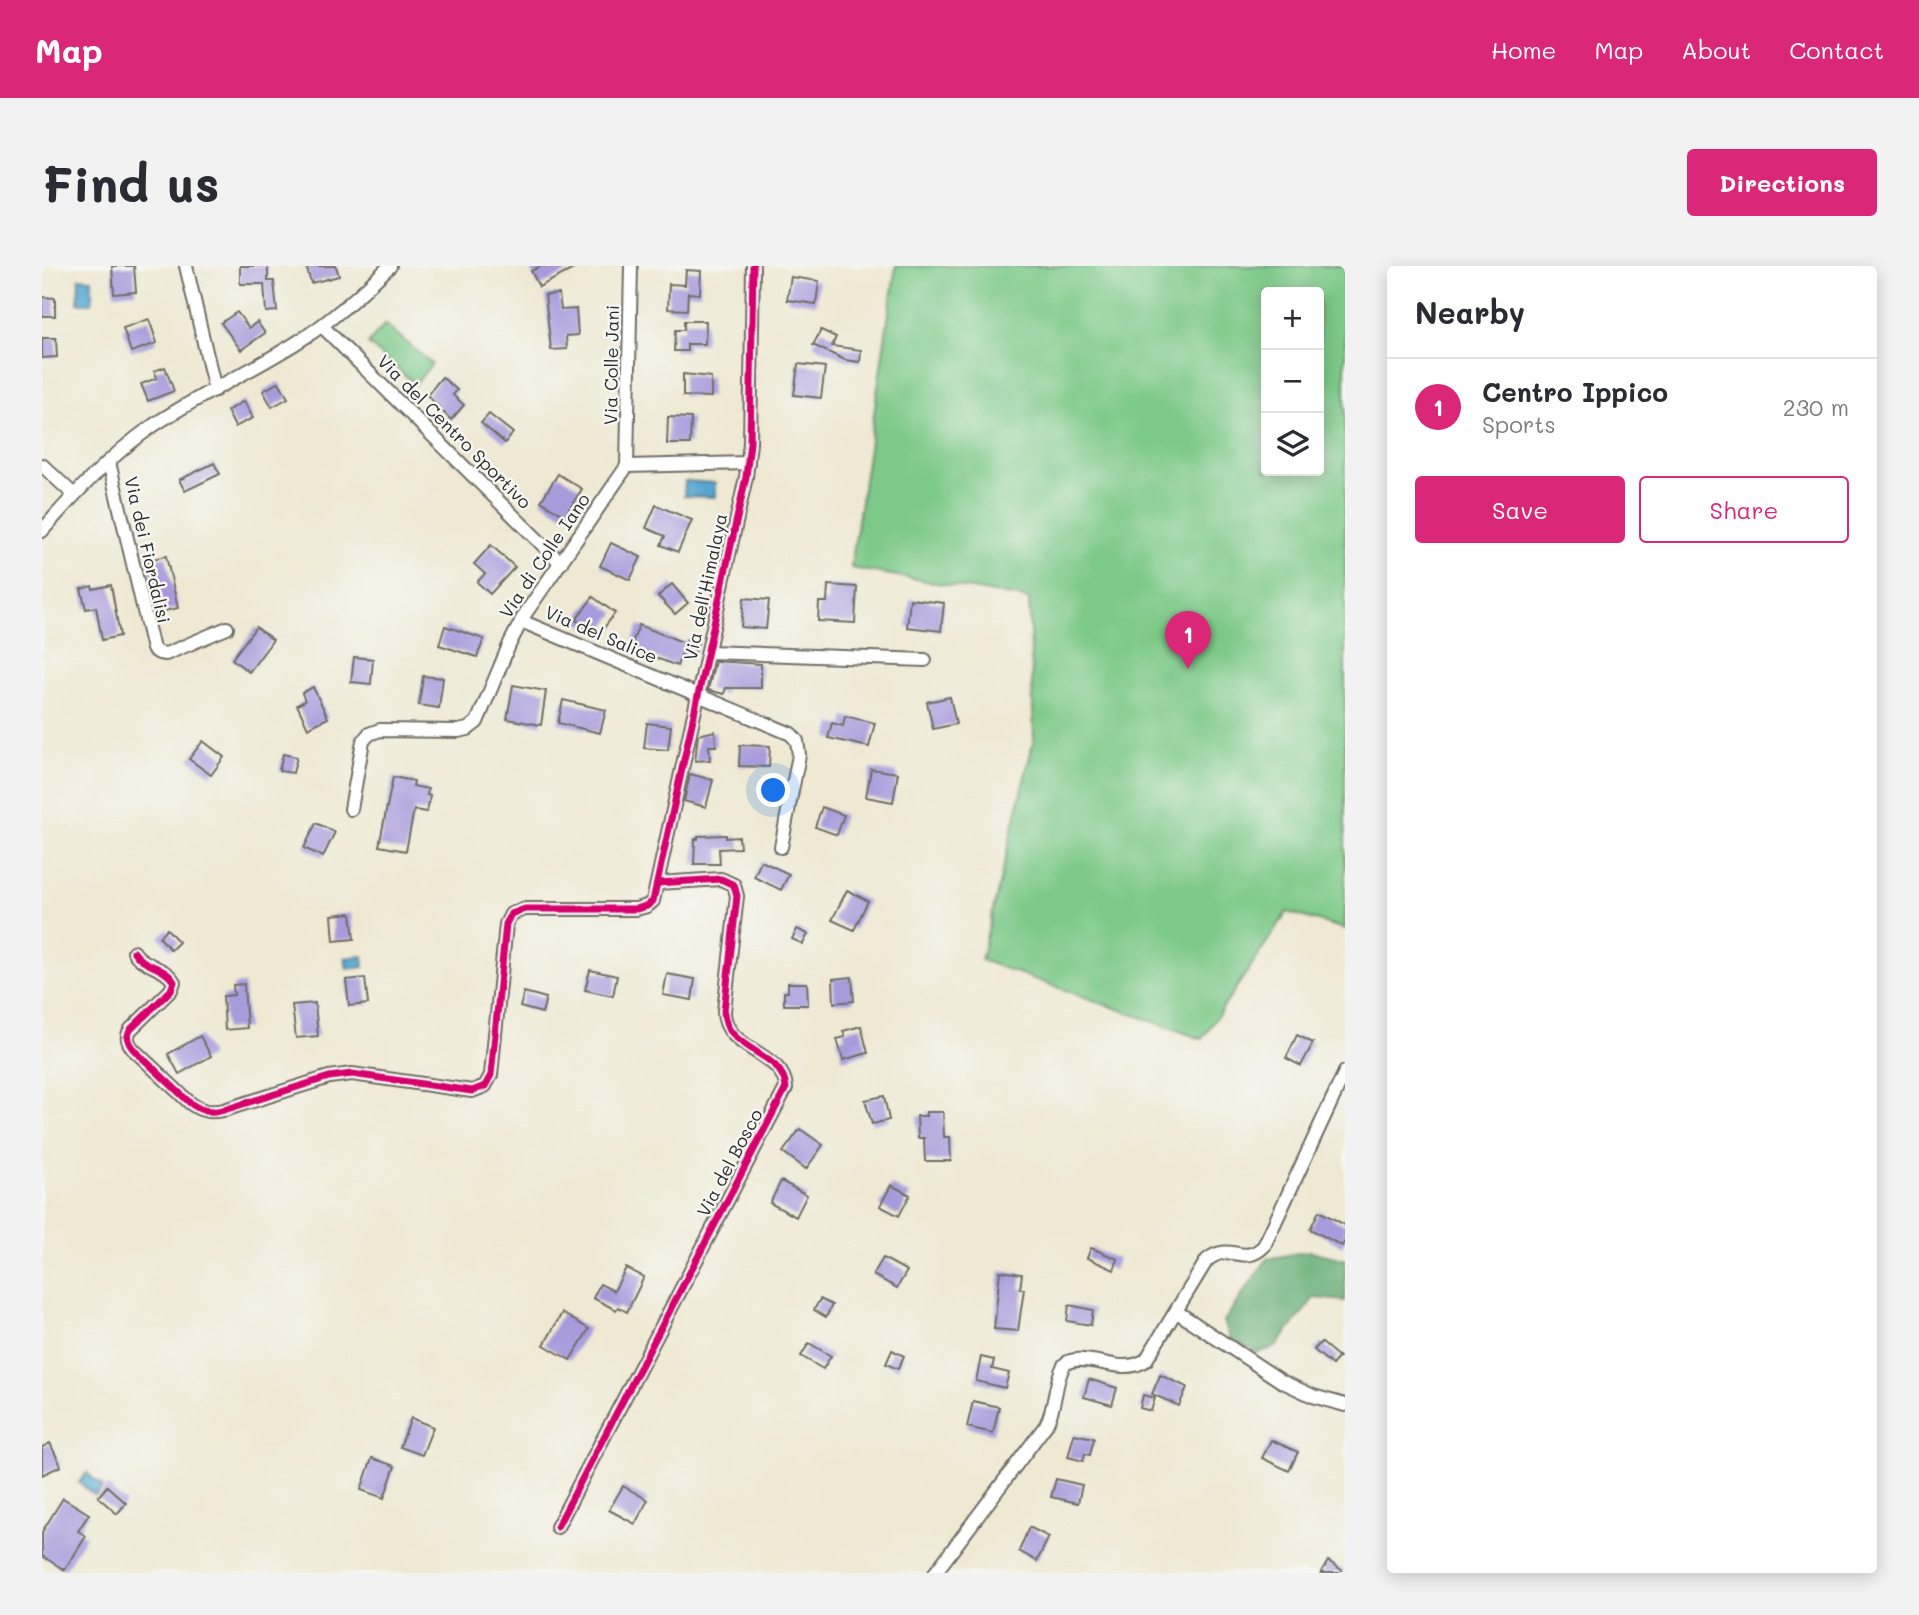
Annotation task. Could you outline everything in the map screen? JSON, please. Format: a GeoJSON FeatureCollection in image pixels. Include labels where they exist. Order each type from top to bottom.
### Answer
{"type":"FeatureCollection","features":[{"type":"Feature","properties":{"kind":"street"},"geometry":{"type":"LineString","coordinates":[[186,266],[215,390]]}},
{"type":"Feature","properties":{"kind":"street"},"geometry":{"type":"LineString","coordinates":[[42,531],[74,495],[150,428],[291,347],[349,305],[390,266]]}},
{"type":"Feature","properties":{"kind":"street","name":"Via Colle Jani"},"geometry":{"type":"LineString","coordinates":[[627,466],[631,266]]}},
{"type":"Feature","properties":{"kind":"street","name":"Via dell'Himalaya"},"geometry":{"type":"LineString","coordinates":[[134,952],[139,959],[169,975],[174,982],[171,990],[129,1032],[128,1042],[198,1109],[223,1110],[329,1077],[352,1074],[472,1091],[485,1086],[491,1075],[506,924],[510,914],[525,909],[632,909],[647,906],[654,899],[748,463],[753,266]]}},
{"type":"Feature","properties":{"kind":"street","name":"Via del Centro Sportivo"},"geometry":{"type":"LineString","coordinates":[[322,326],[561,563]]}},
{"type":"Feature","properties":{"kind":"street","name":"Via dei Fiordalisi"},"geometry":{"type":"LineString","coordinates":[[109,462],[153,649],[166,653],[227,628]]}},
{"type":"Feature","properties":{"kind":"street"},"geometry":{"type":"LineString","coordinates":[[627,466],[748,463]]}},
{"type":"Feature","properties":{"kind":"street"},"geometry":{"type":"LineString","coordinates":[[42,465],[74,495]]}},
{"type":"Feature","properties":{"kind":"street","name":"Via di Colle Iano"},"geometry":{"type":"LineString","coordinates":[[351,808],[366,736],[380,730],[458,731],[472,726],[479,718],[521,621],[627,466]]}},
{"type":"Feature","properties":{"kind":"street","name":"Via del Salice"},"geometry":{"type":"LineString","coordinates":[[521,621],[787,731],[797,741],[799,759],[781,847]]}},
{"type":"Feature","properties":{"kind":"street"},"geometry":{"type":"LineString","coordinates":[[709,652],[925,660]]}},
{"type":"Feature","properties":{"kind":"street","name":"Via del Bosco"},"geometry":{"type":"LineString","coordinates":[[557,1527],[786,1088],[786,1080],[780,1070],[734,1037],[725,1023],[724,1011],[737,896],[734,885],[721,879],[658,883]]}},
{"type":"Feature","properties":{"kind":"street"},"geometry":{"type":"LineString","coordinates":[[935,1573],[1046,1425],[1054,1407],[1064,1365],[1075,1359],[1122,1367],[1142,1362],[1151,1355],[1210,1257],[1224,1251],[1254,1254],[1264,1246],[1345,1072]]}},
{"type":"Feature","properties":{"kind":"street"},"geometry":{"type":"LineString","coordinates":[[1177,1312],[1280,1381],[1313,1396],[1345,1405]]}},
{"type":"Feature","properties":{"kind":"green space"},"geometry":{"type":"Polygon","coordinates":[[[896,266],[1345,266],[1345,929],[1287,912],[1202,1039],[981,960],[1034,739],[1029,599],[851,568],[896,266]]]}},
{"type":"Feature","properties":{"kind":"green space"},"geometry":{"type":"Polygon","coordinates":[[[385,324],[432,364],[415,384],[368,344],[385,324]]]}},
{"type":"Feature","properties":{"kind":"green space"},"geometry":{"type":"Polygon","coordinates":[[[1309,1251],[1345,1259],[1345,1301],[1314,1298],[1276,1347],[1257,1353],[1230,1339],[1224,1321],[1267,1259],[1309,1251]]]}},
{"type":"Feature","properties":{"kind":"water"},"geometry":{"type":"Polygon","coordinates":[[[79,278],[92,279],[92,303],[78,303],[79,278]]]}},
{"type":"Feature","properties":{"kind":"water"},"geometry":{"type":"Polygon","coordinates":[[[685,481],[715,483],[715,497],[684,496],[685,481]]]}},
{"type":"Feature","properties":{"kind":"water"},"geometry":{"type":"Polygon","coordinates":[[[363,956],[364,967],[347,969],[345,958],[363,956]]]}},
{"type":"Feature","properties":{"kind":"water"},"geometry":{"type":"Polygon","coordinates":[[[87,1473],[103,1487],[95,1496],[79,1482],[87,1473]]]}},
{"type":"Feature","properties":{"kind":"building"},"geometry":{"type":"Polygon","coordinates":[[[112,266],[134,266],[136,292],[114,294],[112,266]]]}},
{"type":"Feature","properties":{"kind":"building"},"geometry":{"type":"Polygon","coordinates":[[[240,266],[268,266],[268,281],[274,281],[277,311],[266,312],[264,284],[240,284],[240,266]]]}},
{"type":"Feature","properties":{"kind":"building"},"geometry":{"type":"Polygon","coordinates":[[[306,266],[336,266],[339,276],[311,283],[306,266]]]}},
{"type":"Feature","properties":{"kind":"building"},"geometry":{"type":"Polygon","coordinates":[[[541,266],[579,266],[539,287],[531,271],[541,266]]]}},
{"type":"Feature","properties":{"kind":"building"},"geometry":{"type":"Polygon","coordinates":[[[686,270],[701,271],[700,294],[688,293],[687,310],[668,309],[669,284],[685,285],[686,270]]]}},
{"type":"Feature","properties":{"kind":"building"},"geometry":{"type":"Polygon","coordinates":[[[791,277],[819,281],[816,304],[787,300],[791,277]]]}},
{"type":"Feature","properties":{"kind":"building"},"geometry":{"type":"Polygon","coordinates":[[[559,294],[561,310],[576,309],[578,335],[566,336],[567,349],[551,350],[545,295],[559,294]]]}},
{"type":"Feature","properties":{"kind":"building"},"geometry":{"type":"Polygon","coordinates":[[[42,297],[55,298],[55,316],[42,316],[42,297]]]}},
{"type":"Feature","properties":{"kind":"building"},"geometry":{"type":"Polygon","coordinates":[[[237,312],[249,328],[257,322],[265,333],[241,350],[221,323],[237,312]]]}},
{"type":"Feature","properties":{"kind":"building"},"geometry":{"type":"Polygon","coordinates":[[[149,319],[157,343],[131,352],[123,328],[149,319]]]}},
{"type":"Feature","properties":{"kind":"building"},"geometry":{"type":"Polygon","coordinates":[[[684,321],[706,321],[705,344],[687,344],[687,351],[674,351],[675,330],[684,330],[684,321]]]}},
{"type":"Feature","properties":{"kind":"building"},"geometry":{"type":"Polygon","coordinates":[[[821,330],[836,337],[832,346],[861,350],[860,362],[845,360],[813,345],[821,330]]]}},
{"type":"Feature","properties":{"kind":"building"},"geometry":{"type":"Polygon","coordinates":[[[42,338],[56,338],[57,357],[42,358],[42,338]]]}},
{"type":"Feature","properties":{"kind":"building"},"geometry":{"type":"Polygon","coordinates":[[[798,364],[825,367],[821,398],[794,395],[798,364]]]}},
{"type":"Feature","properties":{"kind":"building"},"geometry":{"type":"Polygon","coordinates":[[[165,367],[174,391],[148,401],[141,384],[157,378],[154,371],[165,367]]]}},
{"type":"Feature","properties":{"kind":"building"},"geometry":{"type":"Polygon","coordinates":[[[683,374],[711,377],[711,397],[683,396],[683,374]]]}},
{"type":"Feature","properties":{"kind":"building"},"geometry":{"type":"Polygon","coordinates":[[[442,377],[457,390],[453,395],[464,405],[451,420],[427,395],[442,377]]]}},
{"type":"Feature","properties":{"kind":"building"},"geometry":{"type":"Polygon","coordinates":[[[279,382],[288,398],[272,407],[263,391],[279,382]]]}},
{"type":"Feature","properties":{"kind":"building"},"geometry":{"type":"Polygon","coordinates":[[[244,401],[253,418],[235,427],[227,411],[244,401]]]}},
{"type":"Feature","properties":{"kind":"building"},"geometry":{"type":"Polygon","coordinates":[[[489,414],[513,433],[505,443],[481,423],[489,414]]]}},
{"type":"Feature","properties":{"kind":"building"},"geometry":{"type":"Polygon","coordinates":[[[668,417],[691,418],[690,444],[667,444],[668,417]]]}},
{"type":"Feature","properties":{"kind":"building"},"geometry":{"type":"Polygon","coordinates":[[[214,463],[220,474],[185,491],[179,480],[214,463]]]}},
{"type":"Feature","properties":{"kind":"building"},"geometry":{"type":"Polygon","coordinates":[[[558,474],[582,489],[565,516],[541,501],[558,474]]]}},
{"type":"Feature","properties":{"kind":"building"},"geometry":{"type":"Polygon","coordinates":[[[656,505],[692,520],[678,552],[661,545],[665,536],[646,528],[656,505]]]}},
{"type":"Feature","properties":{"kind":"building"},"geometry":{"type":"Polygon","coordinates":[[[611,543],[641,557],[630,580],[600,566],[611,543]]]}},
{"type":"Feature","properties":{"kind":"building"},"geometry":{"type":"Polygon","coordinates":[[[491,545],[515,567],[490,594],[477,582],[485,574],[474,564],[491,545]]]}},
{"type":"Feature","properties":{"kind":"building"},"geometry":{"type":"Polygon","coordinates":[[[166,556],[178,608],[160,612],[148,560],[166,556]]]}},
{"type":"Feature","properties":{"kind":"building"},"geometry":{"type":"Polygon","coordinates":[[[672,584],[688,603],[675,614],[658,596],[672,584]]]}},
{"type":"Feature","properties":{"kind":"building"},"geometry":{"type":"Polygon","coordinates":[[[111,585],[120,636],[102,640],[96,607],[86,609],[81,589],[111,585]]]}},
{"type":"Feature","properties":{"kind":"building"},"geometry":{"type":"Polygon","coordinates":[[[828,585],[857,587],[855,623],[818,621],[819,602],[827,602],[828,585]]]}},
{"type":"Feature","properties":{"kind":"building"},"geometry":{"type":"Polygon","coordinates":[[[593,597],[615,613],[601,632],[589,623],[586,628],[576,620],[593,597]]]}},
{"type":"Feature","properties":{"kind":"building"},"geometry":{"type":"Polygon","coordinates":[[[744,598],[769,600],[766,629],[741,627],[744,598]]]}},
{"type":"Feature","properties":{"kind":"building"},"geometry":{"type":"Polygon","coordinates":[[[910,599],[944,603],[941,631],[907,627],[910,599]]]}},
{"type":"Feature","properties":{"kind":"building"},"geometry":{"type":"Polygon","coordinates":[[[639,625],[685,643],[687,639],[698,644],[692,659],[681,655],[677,666],[630,648],[639,625]]]}},
{"type":"Feature","properties":{"kind":"building"},"geometry":{"type":"Polygon","coordinates":[[[445,626],[484,639],[477,657],[439,645],[445,626]]]}},
{"type":"Feature","properties":{"kind":"building"},"geometry":{"type":"Polygon","coordinates":[[[256,627],[273,640],[249,672],[232,659],[256,627]]]}},
{"type":"Feature","properties":{"kind":"building"},"geometry":{"type":"Polygon","coordinates":[[[354,657],[373,659],[371,684],[351,682],[354,657]]]}},
{"type":"Feature","properties":{"kind":"building"},"geometry":{"type":"Polygon","coordinates":[[[715,661],[761,664],[761,688],[726,688],[724,694],[708,690],[715,661]]]}},
{"type":"Feature","properties":{"kind":"building"},"geometry":{"type":"Polygon","coordinates":[[[423,676],[443,678],[439,708],[419,705],[423,676]]]}},
{"type":"Feature","properties":{"kind":"building"},"geometry":{"type":"Polygon","coordinates":[[[513,685],[546,691],[541,725],[507,719],[513,685]]]}},
{"type":"Feature","properties":{"kind":"building"},"geometry":{"type":"Polygon","coordinates":[[[313,687],[328,718],[308,728],[297,705],[305,701],[302,693],[313,687]]]}},
{"type":"Feature","properties":{"kind":"building"},"geometry":{"type":"Polygon","coordinates":[[[950,697],[956,724],[933,729],[927,702],[950,697]]]}},
{"type":"Feature","properties":{"kind":"building"},"geometry":{"type":"Polygon","coordinates":[[[563,700],[606,710],[600,733],[558,723],[563,700]]]}},
{"type":"Feature","properties":{"kind":"building"},"geometry":{"type":"Polygon","coordinates":[[[845,716],[875,723],[869,747],[828,738],[832,723],[843,726],[845,716]]]}},
{"type":"Feature","properties":{"kind":"building"},"geometry":{"type":"Polygon","coordinates":[[[647,723],[671,726],[668,750],[644,748],[647,723]]]}},
{"type":"Feature","properties":{"kind":"building"},"geometry":{"type":"Polygon","coordinates":[[[715,731],[716,746],[709,746],[710,760],[695,761],[698,735],[715,731]]]}},
{"type":"Feature","properties":{"kind":"building"},"geometry":{"type":"Polygon","coordinates":[[[203,741],[224,757],[211,775],[189,759],[203,741]]]}},
{"type":"Feature","properties":{"kind":"building"},"geometry":{"type":"Polygon","coordinates":[[[740,745],[770,746],[769,767],[739,766],[740,745]]]}},
{"type":"Feature","properties":{"kind":"building"},"geometry":{"type":"Polygon","coordinates":[[[283,754],[297,757],[293,773],[279,771],[283,754]]]}},
{"type":"Feature","properties":{"kind":"building"},"geometry":{"type":"Polygon","coordinates":[[[871,769],[898,773],[893,802],[866,797],[871,769]]]}},
{"type":"Feature","properties":{"kind":"building"},"geometry":{"type":"Polygon","coordinates":[[[690,774],[713,780],[706,807],[684,801],[690,774]]]}},
{"type":"Feature","properties":{"kind":"building"},"geometry":{"type":"Polygon","coordinates":[[[393,777],[414,781],[413,786],[428,789],[427,795],[430,796],[427,812],[414,810],[406,851],[379,846],[393,777]]]}},
{"type":"Feature","properties":{"kind":"building"},"geometry":{"type":"Polygon","coordinates":[[[822,807],[844,815],[837,835],[815,827],[822,807]]]}},
{"type":"Feature","properties":{"kind":"building"},"geometry":{"type":"Polygon","coordinates":[[[316,823],[335,832],[323,857],[304,848],[316,823]]]}},
{"type":"Feature","properties":{"kind":"building"},"geometry":{"type":"Polygon","coordinates":[[[726,835],[726,838],[739,837],[740,848],[719,849],[720,864],[694,864],[695,839],[698,839],[698,836],[726,835]]]}},
{"type":"Feature","properties":{"kind":"building"},"geometry":{"type":"Polygon","coordinates":[[[761,861],[789,874],[781,890],[754,877],[761,861]]]}},
{"type":"Feature","properties":{"kind":"building"},"geometry":{"type":"Polygon","coordinates":[[[847,890],[868,901],[854,930],[832,920],[847,890]]]}},
{"type":"Feature","properties":{"kind":"building"},"geometry":{"type":"Polygon","coordinates":[[[351,913],[354,939],[334,941],[332,915],[351,913]]]}},
{"type":"Feature","properties":{"kind":"building"},"geometry":{"type":"Polygon","coordinates":[[[167,929],[179,942],[171,950],[159,937],[167,929]]]}},
{"type":"Feature","properties":{"kind":"building"},"geometry":{"type":"Polygon","coordinates":[[[797,929],[808,934],[803,944],[792,939],[797,929]]]}},
{"type":"Feature","properties":{"kind":"building"},"geometry":{"type":"Polygon","coordinates":[[[590,970],[617,976],[613,996],[585,990],[590,970]]]}},
{"type":"Feature","properties":{"kind":"building"},"geometry":{"type":"Polygon","coordinates":[[[667,974],[695,979],[692,1000],[663,995],[667,974]]]}},
{"type":"Feature","properties":{"kind":"building"},"geometry":{"type":"Polygon","coordinates":[[[852,977],[854,1001],[834,1003],[833,979],[852,977]]]}},
{"type":"Feature","properties":{"kind":"building"},"geometry":{"type":"Polygon","coordinates":[[[365,978],[368,1004],[349,1006],[346,980],[365,978]]]}},
{"type":"Feature","properties":{"kind":"building"},"geometry":{"type":"Polygon","coordinates":[[[788,983],[807,983],[808,1005],[784,1005],[784,992],[788,992],[788,983]]]}},
{"type":"Feature","properties":{"kind":"building"},"geometry":{"type":"Polygon","coordinates":[[[244,984],[247,1028],[225,1030],[223,996],[234,995],[233,985],[244,984]]]}},
{"type":"Feature","properties":{"kind":"building"},"geometry":{"type":"Polygon","coordinates":[[[524,992],[546,998],[542,1013],[520,1007],[524,992]]]}},
{"type":"Feature","properties":{"kind":"building"},"geometry":{"type":"Polygon","coordinates":[[[315,1003],[318,1036],[296,1038],[292,1005],[315,1003]]]}},
{"type":"Feature","properties":{"kind":"building"},"geometry":{"type":"Polygon","coordinates":[[[861,1026],[868,1053],[843,1060],[837,1039],[845,1037],[843,1031],[861,1026]]]}},
{"type":"Feature","properties":{"kind":"building"},"geometry":{"type":"Polygon","coordinates":[[[1297,1035],[1313,1043],[1301,1066],[1286,1058],[1297,1035]]]}},
{"type":"Feature","properties":{"kind":"building"},"geometry":{"type":"Polygon","coordinates":[[[200,1036],[211,1056],[179,1074],[168,1054],[200,1036]]]}},
{"type":"Feature","properties":{"kind":"building"},"geometry":{"type":"Polygon","coordinates":[[[884,1096],[889,1120],[872,1124],[865,1100],[884,1096]]]}},
{"type":"Feature","properties":{"kind":"building"},"geometry":{"type":"Polygon","coordinates":[[[926,1112],[943,1112],[944,1137],[950,1137],[951,1161],[925,1161],[924,1138],[918,1138],[917,1116],[926,1116],[926,1112]]]}},
{"type":"Feature","properties":{"kind":"building"},"geometry":{"type":"Polygon","coordinates":[[[800,1129],[823,1145],[806,1169],[783,1152],[800,1129]]]}},
{"type":"Feature","properties":{"kind":"building"},"geometry":{"type":"Polygon","coordinates":[[[781,1181],[807,1195],[796,1217],[770,1203],[781,1181]]]}},
{"type":"Feature","properties":{"kind":"building"},"geometry":{"type":"Polygon","coordinates":[[[891,1185],[910,1195],[899,1216],[880,1206],[891,1185]]]}},
{"type":"Feature","properties":{"kind":"building"},"geometry":{"type":"Polygon","coordinates":[[[1319,1211],[1345,1225],[1345,1241],[1342,1246],[1310,1229],[1319,1211]]]}},
{"type":"Feature","properties":{"kind":"building"},"geometry":{"type":"Polygon","coordinates":[[[1091,1248],[1118,1259],[1114,1270],[1087,1258],[1091,1248]]]}},
{"type":"Feature","properties":{"kind":"building"},"geometry":{"type":"Polygon","coordinates":[[[883,1258],[907,1271],[897,1288],[873,1275],[883,1258]]]}},
{"type":"Feature","properties":{"kind":"building"},"geometry":{"type":"Polygon","coordinates":[[[626,1268],[644,1277],[627,1312],[618,1307],[616,1310],[593,1298],[600,1284],[614,1291],[626,1268]]]}},
{"type":"Feature","properties":{"kind":"building"},"geometry":{"type":"Polygon","coordinates":[[[1000,1271],[1022,1274],[1020,1289],[1024,1289],[1018,1331],[994,1329],[1000,1271]]]}},
{"type":"Feature","properties":{"kind":"building"},"geometry":{"type":"Polygon","coordinates":[[[820,1299],[832,1305],[826,1317],[814,1310],[820,1299]]]}},
{"type":"Feature","properties":{"kind":"building"},"geometry":{"type":"Polygon","coordinates":[[[1069,1305],[1093,1310],[1091,1325],[1067,1321],[1069,1305]]]}},
{"type":"Feature","properties":{"kind":"building"},"geometry":{"type":"Polygon","coordinates":[[[562,1313],[589,1329],[570,1360],[544,1345],[562,1313]]]}},
{"type":"Feature","properties":{"kind":"building"},"geometry":{"type":"Polygon","coordinates":[[[1321,1342],[1339,1357],[1332,1365],[1314,1350],[1321,1342]]]}},
{"type":"Feature","properties":{"kind":"building"},"geometry":{"type":"Polygon","coordinates":[[[809,1343],[831,1356],[823,1369],[801,1356],[809,1343]]]}},
{"type":"Feature","properties":{"kind":"building"},"geometry":{"type":"Polygon","coordinates":[[[892,1350],[904,1356],[898,1369],[886,1364],[892,1350]]]}},
{"type":"Feature","properties":{"kind":"building"},"geometry":{"type":"Polygon","coordinates":[[[981,1357],[994,1360],[992,1369],[1009,1373],[1005,1388],[976,1381],[981,1357]]]}},
{"type":"Feature","properties":{"kind":"building"},"geometry":{"type":"Polygon","coordinates":[[[1160,1375],[1187,1387],[1179,1406],[1152,1394],[1160,1375]]]}},
{"type":"Feature","properties":{"kind":"building"},"geometry":{"type":"Polygon","coordinates":[[[1089,1379],[1117,1388],[1112,1405],[1084,1397],[1089,1379]]]}},
{"type":"Feature","properties":{"kind":"building"},"geometry":{"type":"Polygon","coordinates":[[[1143,1395],[1155,1398],[1151,1411],[1140,1408],[1143,1395]]]}},
{"type":"Feature","properties":{"kind":"building"},"geometry":{"type":"Polygon","coordinates":[[[973,1401],[999,1407],[993,1433],[967,1427],[973,1401]]]}},
{"type":"Feature","properties":{"kind":"building"},"geometry":{"type":"Polygon","coordinates":[[[411,1418],[433,1427],[422,1455],[400,1447],[411,1418]]]}},
{"type":"Feature","properties":{"kind":"building"},"geometry":{"type":"Polygon","coordinates":[[[1074,1434],[1094,1438],[1090,1455],[1085,1454],[1083,1461],[1068,1457],[1074,1434]]]}},
{"type":"Feature","properties":{"kind":"building"},"geometry":{"type":"Polygon","coordinates":[[[1271,1440],[1298,1452],[1289,1471],[1262,1458],[1271,1440]]]}},
{"type":"Feature","properties":{"kind":"building"},"geometry":{"type":"Polygon","coordinates":[[[50,1443],[61,1466],[42,1475],[42,1447],[50,1443]]]}},
{"type":"Feature","properties":{"kind":"building"},"geometry":{"type":"Polygon","coordinates":[[[372,1458],[395,1466],[384,1498],[361,1490],[372,1458]]]}},
{"type":"Feature","properties":{"kind":"building"},"geometry":{"type":"Polygon","coordinates":[[[1056,1479],[1082,1485],[1078,1503],[1051,1497],[1056,1479]]]}},
{"type":"Feature","properties":{"kind":"building"},"geometry":{"type":"Polygon","coordinates":[[[107,1486],[126,1503],[117,1514],[98,1497],[107,1486]]]}},
{"type":"Feature","properties":{"kind":"building"},"geometry":{"type":"Polygon","coordinates":[[[623,1486],[648,1500],[635,1524],[609,1510],[623,1486]]]}},
{"type":"Feature","properties":{"kind":"building"},"geometry":{"type":"Polygon","coordinates":[[[63,1498],[89,1514],[78,1531],[86,1536],[65,1570],[42,1556],[42,1532],[63,1498]]]}},
{"type":"Feature","properties":{"kind":"building"},"geometry":{"type":"Polygon","coordinates":[[[1029,1527],[1049,1537],[1037,1561],[1019,1551],[1029,1527]]]}},
{"type":"Feature","properties":{"kind":"building"},"geometry":{"type":"Polygon","coordinates":[[[1328,1561],[1345,1572],[1345,1573],[1321,1573],[1328,1561]]]}},
{"type":"Feature","properties":{"kind":"cycle path"},"geometry":{"type":"LineString","coordinates":[[134,952],[174,982],[171,990],[131,1029],[129,1042],[134,1050],[189,1102],[201,1109],[224,1110],[329,1077],[352,1074],[472,1091],[485,1086],[491,1075],[506,924],[511,914],[525,909],[636,909],[653,901],[746,477],[750,443],[753,266]]}},
{"type":"Feature","properties":{"kind":"cycle path"},"geometry":{"type":"LineString","coordinates":[[557,1527],[786,1088],[783,1076],[775,1066],[733,1035],[727,1024],[724,1011],[737,896],[734,885],[721,879],[658,883]]}},
{"type":"Feature","properties":{"kind":"place","name":"Centro Ippico"},"geometry":{"type":"Point","coordinates":[1188,669]}}]}
